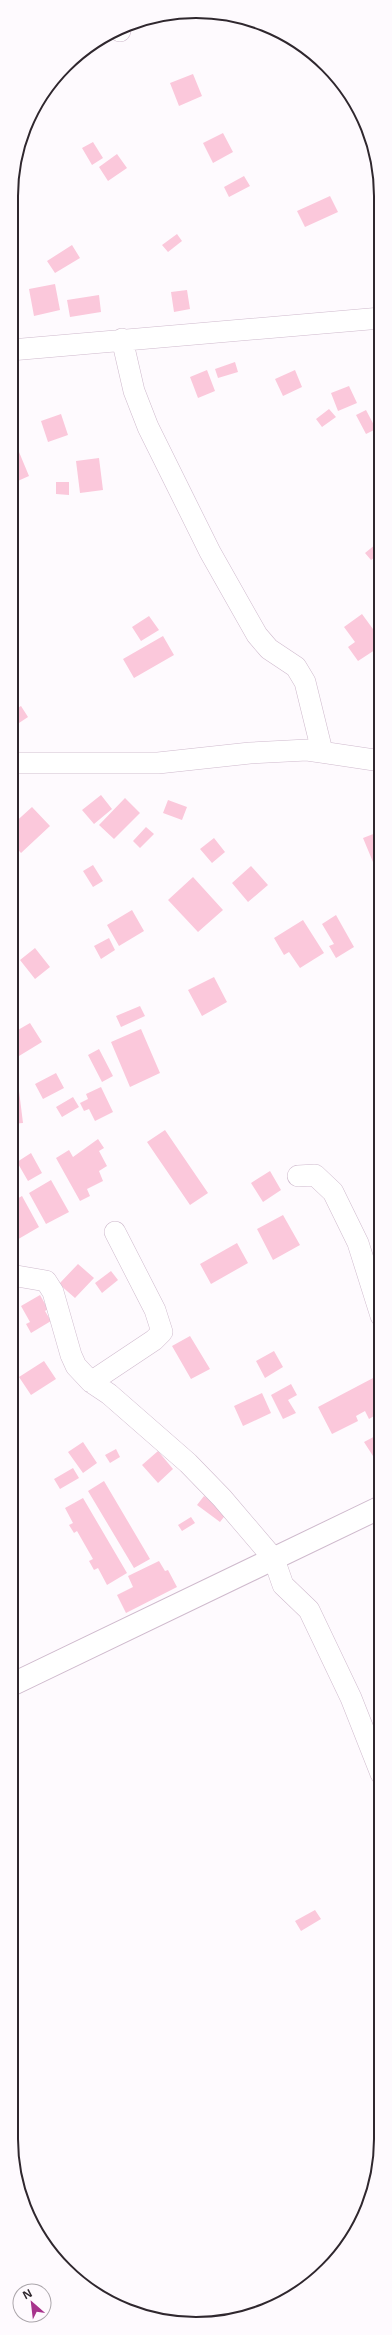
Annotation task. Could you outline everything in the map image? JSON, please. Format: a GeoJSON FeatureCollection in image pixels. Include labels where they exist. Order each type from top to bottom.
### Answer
{"type":"FeatureCollection","features":[{"type":"Feature","properties":{"kind":"street"},"geometry":{"type":"LineString","coordinates":[[18,349],[122,339],[374,321]]}},
{"type":"Feature","properties":{"kind":"street"},"geometry":{"type":"LineString","coordinates":[[122,339],[134,391],[148,427],[210,552],[257,635],[269,649],[296,667],[305,682],[322,751]]}},
{"type":"Feature","properties":{"kind":"street"},"geometry":{"type":"LineString","coordinates":[[18,763],[158,763],[280,750],[322,751],[374,760]]}},
{"type":"Feature","properties":{"kind":"street"},"geometry":{"type":"LineString","coordinates":[[298,1176],[315,1175],[333,1192],[358,1243],[374,1294]]}},
{"type":"Feature","properties":{"kind":"street"},"geometry":{"type":"LineString","coordinates":[[91,1382],[154,1340],[162,1332],[155,1310],[115,1232]]}},
{"type":"Feature","properties":{"kind":"street"},"geometry":{"type":"LineString","coordinates":[[18,1276],[46,1281],[53,1292],[70,1355],[76,1366],[91,1382],[109,1394],[188,1463],[222,1498],[274,1559],[283,1585],[309,1610],[351,1698],[374,1756]]}},
{"type":"Feature","properties":{"kind":"street"},"geometry":{"type":"LineString","coordinates":[[18,1681],[374,1510]]}},
{"type":"Feature","properties":{"kind":"building"},"geometry":{"type":"Polygon","coordinates":[[[193,74],[202,96],[179,106],[170,83],[193,74]]]}},
{"type":"Feature","properties":{"kind":"building"},"geometry":{"type":"Polygon","coordinates":[[[223,133],[233,152],[213,163],[203,143],[223,133]]]}},
{"type":"Feature","properties":{"kind":"building"},"geometry":{"type":"Polygon","coordinates":[[[93,142],[103,158],[92,165],[82,148],[93,142]]]}},
{"type":"Feature","properties":{"kind":"building"},"geometry":{"type":"Polygon","coordinates":[[[117,154],[127,168],[108,181],[99,167],[117,154]]]}},
{"type":"Feature","properties":{"kind":"building"},"geometry":{"type":"Polygon","coordinates":[[[244,176],[250,186],[229,197],[224,187],[244,176]]]}},
{"type":"Feature","properties":{"kind":"building"},"geometry":{"type":"Polygon","coordinates":[[[330,196],[338,212],[305,227],[297,211],[330,196]]]}},
{"type":"Feature","properties":{"kind":"building"},"geometry":{"type":"Polygon","coordinates":[[[177,234],[182,241],[168,252],[162,245],[177,234]]]}},
{"type":"Feature","properties":{"kind":"building"},"geometry":{"type":"Polygon","coordinates":[[[72,245],[80,258],[55,273],[47,261],[72,245]]]}},
{"type":"Feature","properties":{"kind":"building"},"geometry":{"type":"Polygon","coordinates":[[[55,284],[60,310],[34,316],[29,289],[55,284]]]}},
{"type":"Feature","properties":{"kind":"building"},"geometry":{"type":"Polygon","coordinates":[[[187,290],[190,309],[174,312],[171,292],[187,290]]]}},
{"type":"Feature","properties":{"kind":"building"},"geometry":{"type":"Polygon","coordinates":[[[99,295],[101,312],[70,317],[67,300],[99,295]]]}},
{"type":"Feature","properties":{"kind":"building"},"geometry":{"type":"Polygon","coordinates":[[[235,362],[238,372],[218,378],[215,369],[235,362]]]}},
{"type":"Feature","properties":{"kind":"building"},"geometry":{"type":"Polygon","coordinates":[[[207,370],[215,391],[198,398],[190,377],[207,370]]]}},
{"type":"Feature","properties":{"kind":"building"},"geometry":{"type":"Polygon","coordinates":[[[295,370],[302,387],[283,396],[275,379],[295,370]]]}},
{"type":"Feature","properties":{"kind":"building"},"geometry":{"type":"Polygon","coordinates":[[[349,386],[357,403],[338,411],[331,393],[349,386]]]}},
{"type":"Feature","properties":{"kind":"building"},"geometry":{"type":"Polygon","coordinates":[[[329,409],[336,417],[322,427],[316,419],[329,409]]]}},
{"type":"Feature","properties":{"kind":"building"},"geometry":{"type":"Polygon","coordinates":[[[366,410],[374,425],[374,430],[366,434],[356,415],[366,410]]]}},
{"type":"Feature","properties":{"kind":"building"},"geometry":{"type":"Polygon","coordinates":[[[61,414],[68,435],[48,442],[41,421],[61,414]]]}},
{"type":"Feature","properties":{"kind":"building"},"geometry":{"type":"Polygon","coordinates":[[[18,452],[29,476],[18,481],[18,452]]]}},
{"type":"Feature","properties":{"kind":"building"},"geometry":{"type":"Polygon","coordinates":[[[99,458],[103,490],[80,493],[76,461],[99,458]]]}},
{"type":"Feature","properties":{"kind":"building"},"geometry":{"type":"Polygon","coordinates":[[[56,482],[69,482],[69,495],[56,494],[56,482]]]}},
{"type":"Feature","properties":{"kind":"building"},"geometry":{"type":"Polygon","coordinates":[[[374,546],[374,558],[371,560],[365,553],[374,546]]]}},
{"type":"Feature","properties":{"kind":"building"},"geometry":{"type":"Polygon","coordinates":[[[362,614],[374,630],[374,651],[358,661],[348,647],[355,642],[344,627],[362,614]]]}},
{"type":"Feature","properties":{"kind":"building"},"geometry":{"type":"Polygon","coordinates":[[[149,616],[159,630],[141,641],[132,627],[149,616]]]}},
{"type":"Feature","properties":{"kind":"building"},"geometry":{"type":"Polygon","coordinates":[[[163,636],[174,655],[134,678],[123,659],[163,636]]]}},
{"type":"Feature","properties":{"kind":"building"},"geometry":{"type":"Polygon","coordinates":[[[21,706],[28,717],[18,724],[18,708],[21,706]]]}},
{"type":"Feature","properties":{"kind":"building"},"geometry":{"type":"Polygon","coordinates":[[[101,795],[112,809],[94,824],[82,810],[101,795]]]}},
{"type":"Feature","properties":{"kind":"building"},"geometry":{"type":"Polygon","coordinates":[[[125,798],[140,813],[114,839],[99,825],[125,798]]]}},
{"type":"Feature","properties":{"kind":"building"},"geometry":{"type":"Polygon","coordinates":[[[168,800],[187,807],[182,820],[163,813],[168,800]]]}},
{"type":"Feature","properties":{"kind":"building"},"geometry":{"type":"Polygon","coordinates":[[[32,807],[50,826],[21,853],[18,850],[18,820],[32,807]]]}},
{"type":"Feature","properties":{"kind":"building"},"geometry":{"type":"Polygon","coordinates":[[[146,827],[154,834],[140,848],[133,841],[146,827]]]}},
{"type":"Feature","properties":{"kind":"building"},"geometry":{"type":"Polygon","coordinates":[[[374,834],[374,862],[373,862],[363,838],[374,834]]]}},
{"type":"Feature","properties":{"kind":"building"},"geometry":{"type":"Polygon","coordinates":[[[214,838],[225,852],[212,863],[200,849],[214,838]]]}},
{"type":"Feature","properties":{"kind":"building"},"geometry":{"type":"Polygon","coordinates":[[[93,865],[103,881],[93,887],[83,871],[93,865]]]}},
{"type":"Feature","properties":{"kind":"building"},"geometry":{"type":"Polygon","coordinates":[[[251,866],[268,885],[248,902],[232,883],[251,866]]]}},
{"type":"Feature","properties":{"kind":"building"},"geometry":{"type":"Polygon","coordinates":[[[193,877],[223,910],[198,932],[168,900],[193,877]]]}},
{"type":"Feature","properties":{"kind":"building"},"geometry":{"type":"Polygon","coordinates":[[[132,910],[144,931],[119,946],[107,925],[132,910]]]}},
{"type":"Feature","properties":{"kind":"building"},"geometry":{"type":"Polygon","coordinates":[[[336,915],[354,947],[336,958],[329,946],[334,944],[322,924],[336,915]]]}},
{"type":"Feature","properties":{"kind":"building"},"geometry":{"type":"Polygon","coordinates":[[[303,920],[324,953],[300,968],[289,952],[284,955],[274,938],[303,920]]]}},
{"type":"Feature","properties":{"kind":"building"},"geometry":{"type":"Polygon","coordinates":[[[109,938],[115,950],[101,959],[94,946],[109,938]]]}},
{"type":"Feature","properties":{"kind":"building"},"geometry":{"type":"Polygon","coordinates":[[[35,948],[50,967],[35,979],[20,960],[35,948]]]}},
{"type":"Feature","properties":{"kind":"building"},"geometry":{"type":"Polygon","coordinates":[[[214,977],[227,1002],[202,1016],[188,990],[214,977]]]}},
{"type":"Feature","properties":{"kind":"building"},"geometry":{"type":"Polygon","coordinates":[[[140,1006],[145,1016],[121,1027],[116,1016],[140,1006]]]}},
{"type":"Feature","properties":{"kind":"building"},"geometry":{"type":"Polygon","coordinates":[[[30,1023],[42,1042],[19,1056],[18,1030],[30,1023]]]}},
{"type":"Feature","properties":{"kind":"building"},"geometry":{"type":"Polygon","coordinates":[[[141,1029],[160,1073],[130,1087],[111,1042],[141,1029]]]}},
{"type":"Feature","properties":{"kind":"building"},"geometry":{"type":"Polygon","coordinates":[[[99,1049],[113,1076],[102,1082],[88,1055],[99,1049]]]}},
{"type":"Feature","properties":{"kind":"building"},"geometry":{"type":"Polygon","coordinates":[[[56,1073],[64,1088],[43,1099],[35,1084],[56,1073]]]}},
{"type":"Feature","properties":{"kind":"building"},"geometry":{"type":"Polygon","coordinates":[[[101,1087],[113,1112],[95,1121],[89,1109],[84,1111],[80,1103],[88,1099],[86,1094],[101,1087]]]}},
{"type":"Feature","properties":{"kind":"building"},"geometry":{"type":"Polygon","coordinates":[[[18,1091],[23,1123],[18,1123],[18,1091]]]}},
{"type":"Feature","properties":{"kind":"building"},"geometry":{"type":"Polygon","coordinates":[[[73,1097],[79,1107],[62,1117],[56,1107],[73,1097]]]}},
{"type":"Feature","properties":{"kind":"building"},"geometry":{"type":"Polygon","coordinates":[[[165,1130],[208,1193],[190,1205],[147,1142],[165,1130]]]}},
{"type":"Feature","properties":{"kind":"building"},"geometry":{"type":"Polygon","coordinates":[[[98,1139],[104,1148],[99,1151],[107,1166],[99,1171],[103,1181],[87,1189],[90,1196],[80,1201],[56,1158],[69,1150],[73,1157],[98,1139]]]}},
{"type":"Feature","properties":{"kind":"building"},"geometry":{"type":"Polygon","coordinates":[[[31,1153],[42,1173],[28,1181],[18,1161],[31,1153]]]}},
{"type":"Feature","properties":{"kind":"building"},"geometry":{"type":"Polygon","coordinates":[[[270,1171],[281,1190],[263,1202],[251,1183],[270,1171]]]}},
{"type":"Feature","properties":{"kind":"building"},"geometry":{"type":"Polygon","coordinates":[[[51,1180],[69,1212],[46,1224],[29,1193],[51,1180]]]}},
{"type":"Feature","properties":{"kind":"building"},"geometry":{"type":"Polygon","coordinates":[[[22,1196],[39,1227],[18,1239],[18,1198],[22,1196]]]}},
{"type":"Feature","properties":{"kind":"building"},"geometry":{"type":"Polygon","coordinates":[[[283,1215],[300,1245],[273,1260],[257,1229],[283,1215]]]}},
{"type":"Feature","properties":{"kind":"building"},"geometry":{"type":"Polygon","coordinates":[[[237,1243],[248,1263],[211,1284],[200,1264],[237,1243]]]}},
{"type":"Feature","properties":{"kind":"building"},"geometry":{"type":"Polygon","coordinates":[[[78,1264],[94,1278],[75,1298],[59,1284],[78,1264]]]}},
{"type":"Feature","properties":{"kind":"building"},"geometry":{"type":"Polygon","coordinates":[[[111,1271],[118,1280],[102,1293],[95,1283],[111,1271]]]}},
{"type":"Feature","properties":{"kind":"building"},"geometry":{"type":"Polygon","coordinates":[[[40,1295],[48,1309],[45,1311],[51,1321],[31,1333],[26,1324],[30,1322],[21,1306],[40,1295]]]}},
{"type":"Feature","properties":{"kind":"building"},"geometry":{"type":"Polygon","coordinates":[[[190,1336],[210,1369],[191,1379],[172,1346],[190,1336]]]}},
{"type":"Feature","properties":{"kind":"building"},"geometry":{"type":"Polygon","coordinates":[[[274,1351],[283,1367],[265,1378],[256,1361],[274,1351]]]}},
{"type":"Feature","properties":{"kind":"building"},"geometry":{"type":"Polygon","coordinates":[[[44,1361],[56,1379],[31,1395],[19,1377],[44,1361]]]}},
{"type":"Feature","properties":{"kind":"building"},"geometry":{"type":"Polygon","coordinates":[[[374,1378],[374,1416],[369,1419],[365,1411],[356,1416],[358,1421],[332,1434],[318,1407],[374,1378]]]}},
{"type":"Feature","properties":{"kind":"building"},"geometry":{"type":"Polygon","coordinates":[[[291,1384],[297,1395],[288,1400],[296,1413],[283,1419],[271,1395],[291,1384]]]}},
{"type":"Feature","properties":{"kind":"building"},"geometry":{"type":"Polygon","coordinates":[[[262,1393],[271,1413],[243,1426],[234,1406],[262,1393]]]}},
{"type":"Feature","properties":{"kind":"building"},"geometry":{"type":"Polygon","coordinates":[[[374,1437],[374,1455],[373,1456],[364,1442],[374,1437]]]}},
{"type":"Feature","properties":{"kind":"building"},"geometry":{"type":"Polygon","coordinates":[[[83,1442],[97,1463],[83,1473],[68,1452],[83,1442]]]}},
{"type":"Feature","properties":{"kind":"building"},"geometry":{"type":"Polygon","coordinates":[[[116,1449],[120,1457],[110,1463],[105,1455],[116,1449]]]}},
{"type":"Feature","properties":{"kind":"building"},"geometry":{"type":"Polygon","coordinates":[[[158,1451],[173,1469],[158,1483],[142,1465],[158,1451]]]}},
{"type":"Feature","properties":{"kind":"building"},"geometry":{"type":"Polygon","coordinates":[[[73,1468],[79,1478],[60,1489],[54,1479],[73,1468]]]}},
{"type":"Feature","properties":{"kind":"building"},"geometry":{"type":"Polygon","coordinates":[[[104,1481],[150,1559],[134,1568],[88,1491],[104,1481]]]}},
{"type":"Feature","properties":{"kind":"building"},"geometry":{"type":"Polygon","coordinates":[[[204,1496],[227,1513],[220,1522],[197,1505],[204,1496]]]}},
{"type":"Feature","properties":{"kind":"building"},"geometry":{"type":"Polygon","coordinates":[[[83,1498],[127,1573],[107,1585],[98,1568],[94,1570],[89,1561],[93,1559],[77,1531],[74,1533],[69,1525],[73,1523],[65,1508],[83,1498]]]}},
{"type":"Feature","properties":{"kind":"building"},"geometry":{"type":"Polygon","coordinates":[[[191,1517],[195,1523],[182,1531],[178,1525],[191,1517]]]}},
{"type":"Feature","properties":{"kind":"building"},"geometry":{"type":"Polygon","coordinates":[[[159,1561],[165,1571],[168,1570],[177,1587],[126,1613],[117,1595],[133,1587],[128,1576],[159,1561]]]}},
{"type":"Feature","properties":{"kind":"building"},"geometry":{"type":"Polygon","coordinates":[[[315,1910],[321,1919],[301,1931],[295,1921],[315,1910]]]}}]}
